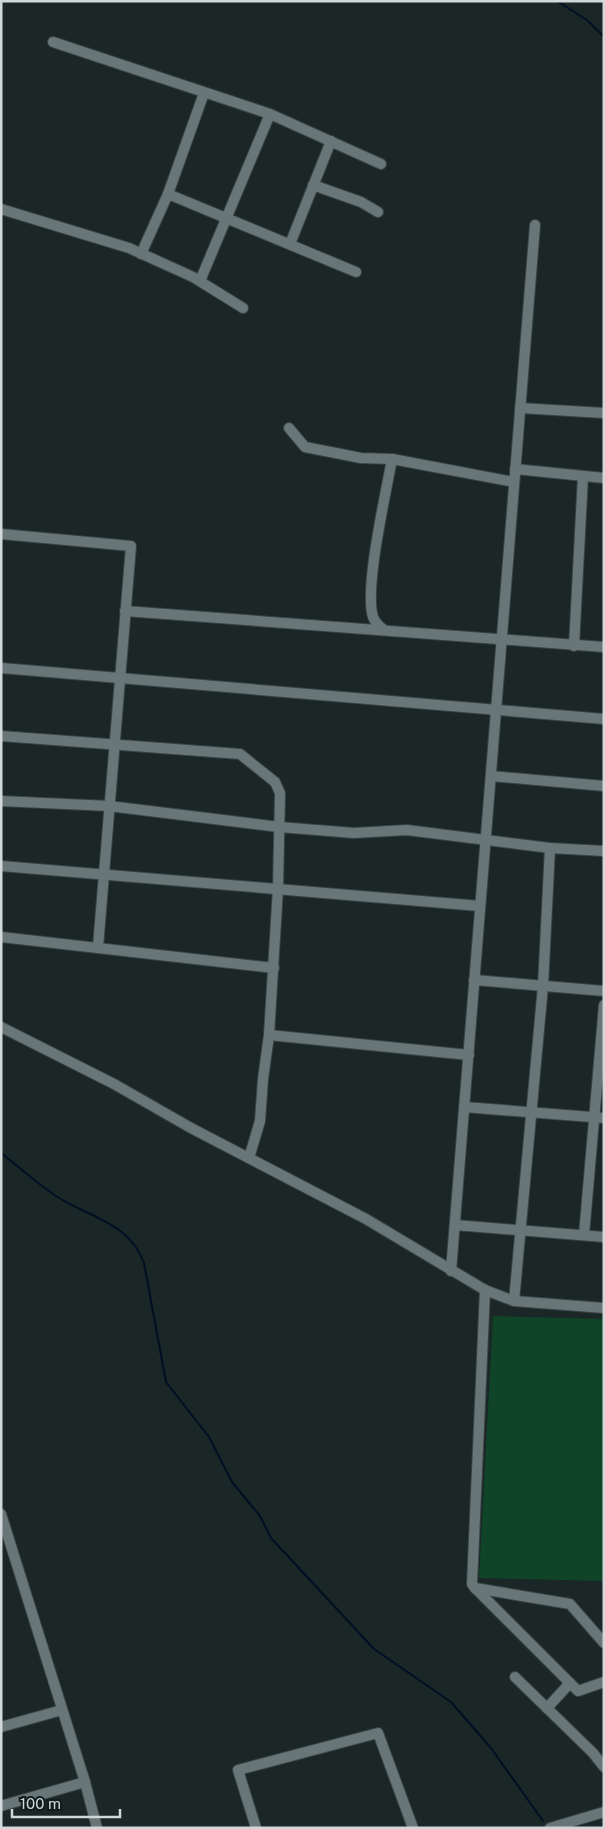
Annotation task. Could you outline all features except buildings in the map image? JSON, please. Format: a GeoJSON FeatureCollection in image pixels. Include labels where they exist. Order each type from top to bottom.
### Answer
{"type":"FeatureCollection","features":[{"type":"Feature","properties":{"kind":"street"},"geometry":{"type":"LineString","coordinates":[[53,42],[270,114],[381,164]]}},
{"type":"Feature","properties":{"kind":"street"},"geometry":{"type":"LineString","coordinates":[[142,254],[168,194],[204,92]]}},
{"type":"Feature","properties":{"kind":"street"},"geometry":{"type":"LineString","coordinates":[[200,281],[270,114]]}},
{"type":"Feature","properties":{"kind":"street"},"geometry":{"type":"LineString","coordinates":[[290,244],[331,141]]}},
{"type":"Feature","properties":{"kind":"street"},"geometry":{"type":"LineString","coordinates":[[313,186],[361,202],[378,212]]}},
{"type":"Feature","properties":{"kind":"street"},"geometry":{"type":"LineString","coordinates":[[168,194],[356,272]]}},
{"type":"Feature","properties":{"kind":"street"},"geometry":{"type":"LineString","coordinates":[[1,210],[142,254],[200,281],[244,308]]}},
{"type":"Feature","properties":{"kind":"street"},"geometry":{"type":"LineString","coordinates":[[451,1271],[535,225]]}},
{"type":"Feature","properties":{"kind":"street"},"geometry":{"type":"LineString","coordinates":[[520,408],[604,412]]}},
{"type":"Feature","properties":{"kind":"street"},"geometry":{"type":"LineString","coordinates":[[289,428],[305,447],[361,458],[392,459],[514,482]]}},
{"type":"Feature","properties":{"kind":"street"},"geometry":{"type":"LineString","coordinates":[[383,629],[375,621],[371,602],[376,548],[392,459]]}},
{"type":"Feature","properties":{"kind":"street"},"geometry":{"type":"LineString","coordinates":[[516,469],[604,478]]}},
{"type":"Feature","properties":{"kind":"street"},"geometry":{"type":"LineString","coordinates":[[574,646],[583,476]]}},
{"type":"Feature","properties":{"kind":"street"},"geometry":{"type":"LineString","coordinates":[[1,534],[131,546],[98,947]]}},
{"type":"Feature","properties":{"kind":"street"},"geometry":{"type":"LineString","coordinates":[[125,611],[301,626],[383,629],[604,648]]}},
{"type":"Feature","properties":{"kind":"street"},"geometry":{"type":"LineString","coordinates":[[1,668],[604,719]]}},
{"type":"Feature","properties":{"kind":"street"},"geometry":{"type":"LineString","coordinates":[[1,736],[240,754],[258,766],[275,782],[280,793],[274,968],[269,1036],[262,1079],[260,1121],[249,1158]]}},
{"type":"Feature","properties":{"kind":"street"},"geometry":{"type":"LineString","coordinates":[[491,776],[604,786]]}},
{"type":"Feature","properties":{"kind":"street"},"geometry":{"type":"LineString","coordinates":[[1,800],[109,806],[279,827],[354,833],[407,830],[550,848],[604,851]]}},
{"type":"Feature","properties":{"kind":"street"},"geometry":{"type":"LineString","coordinates":[[514,1301],[542,986],[550,848]]}},
{"type":"Feature","properties":{"kind":"street"},"geometry":{"type":"LineString","coordinates":[[1,866],[480,906]]}},
{"type":"Feature","properties":{"kind":"street"},"geometry":{"type":"LineString","coordinates":[[1,937],[274,968]]}},
{"type":"Feature","properties":{"kind":"street"},"geometry":{"type":"LineString","coordinates":[[474,980],[604,992]]}},
{"type":"Feature","properties":{"kind":"street"},"geometry":{"type":"LineString","coordinates":[[584,1235],[600,1118],[604,1005]]}},
{"type":"Feature","properties":{"kind":"street"},"geometry":{"type":"LineString","coordinates":[[1,1027],[114,1084],[366,1219],[485,1290],[514,1301],[604,1308]]}},
{"type":"Feature","properties":{"kind":"street"},"geometry":{"type":"LineString","coordinates":[[269,1036],[468,1054]]}},
{"type":"Feature","properties":{"kind":"street"},"geometry":{"type":"LineString","coordinates":[[464,1108],[600,1118]]}},
{"type":"Feature","properties":{"kind":"street"},"geometry":{"type":"LineString","coordinates":[[455,1225],[604,1237]]}},
{"type":"Feature","properties":{"kind":"street"},"geometry":{"type":"LineString","coordinates":[[485,1290],[472,1584],[578,1691],[604,1682]]}},
{"type":"Feature","properties":{"kind":"street"},"geometry":{"type":"LineString","coordinates":[[1,1514],[85,1782],[97,1828]]}},
{"type":"Feature","properties":{"kind":"street"},"geometry":{"type":"LineString","coordinates":[[1,1558],[13,1554]]}},
{"type":"Feature","properties":{"kind":"street"},"geometry":{"type":"LineString","coordinates":[[475,1588],[570,1604],[604,1643]]}},
{"type":"Feature","properties":{"kind":"street"},"geometry":{"type":"LineString","coordinates":[[516,1677],[593,1753],[604,1767]]}},
{"type":"Feature","properties":{"kind":"street"},"geometry":{"type":"LineString","coordinates":[[547,1708],[570,1683]]}},
{"type":"Feature","properties":{"kind":"street"},"geometry":{"type":"LineString","coordinates":[[1,1727],[62,1710]]}},
{"type":"Feature","properties":{"kind":"street"},"geometry":{"type":"LineString","coordinates":[[256,1828],[238,1770],[378,1733],[413,1828]]}},
{"type":"Feature","properties":{"kind":"street"},"geometry":{"type":"LineString","coordinates":[[1,1806],[85,1782]]}},
{"type":"Feature","properties":{"kind":"street"},"geometry":{"type":"LineString","coordinates":[[550,1828],[604,1812]]}},
{"type":"Feature","properties":{"kind":"green space"},"geometry":{"type":"Polygon","coordinates":[[[493,1316],[604,1319],[604,1581],[479,1578],[493,1316]]]}},
{"type":"Feature","properties":{"kind":"waterway"},"geometry":{"type":"LineString","coordinates":[[557,1],[587,20],[604,37]]}},
{"type":"Feature","properties":{"kind":"waterway"},"geometry":{"type":"LineString","coordinates":[[1,1153],[59,1198],[108,1223],[129,1239],[144,1263],[166,1382],[209,1437],[232,1482],[260,1516],[271,1538],[374,1649],[451,1702],[491,1748],[543,1821]]}}]}
